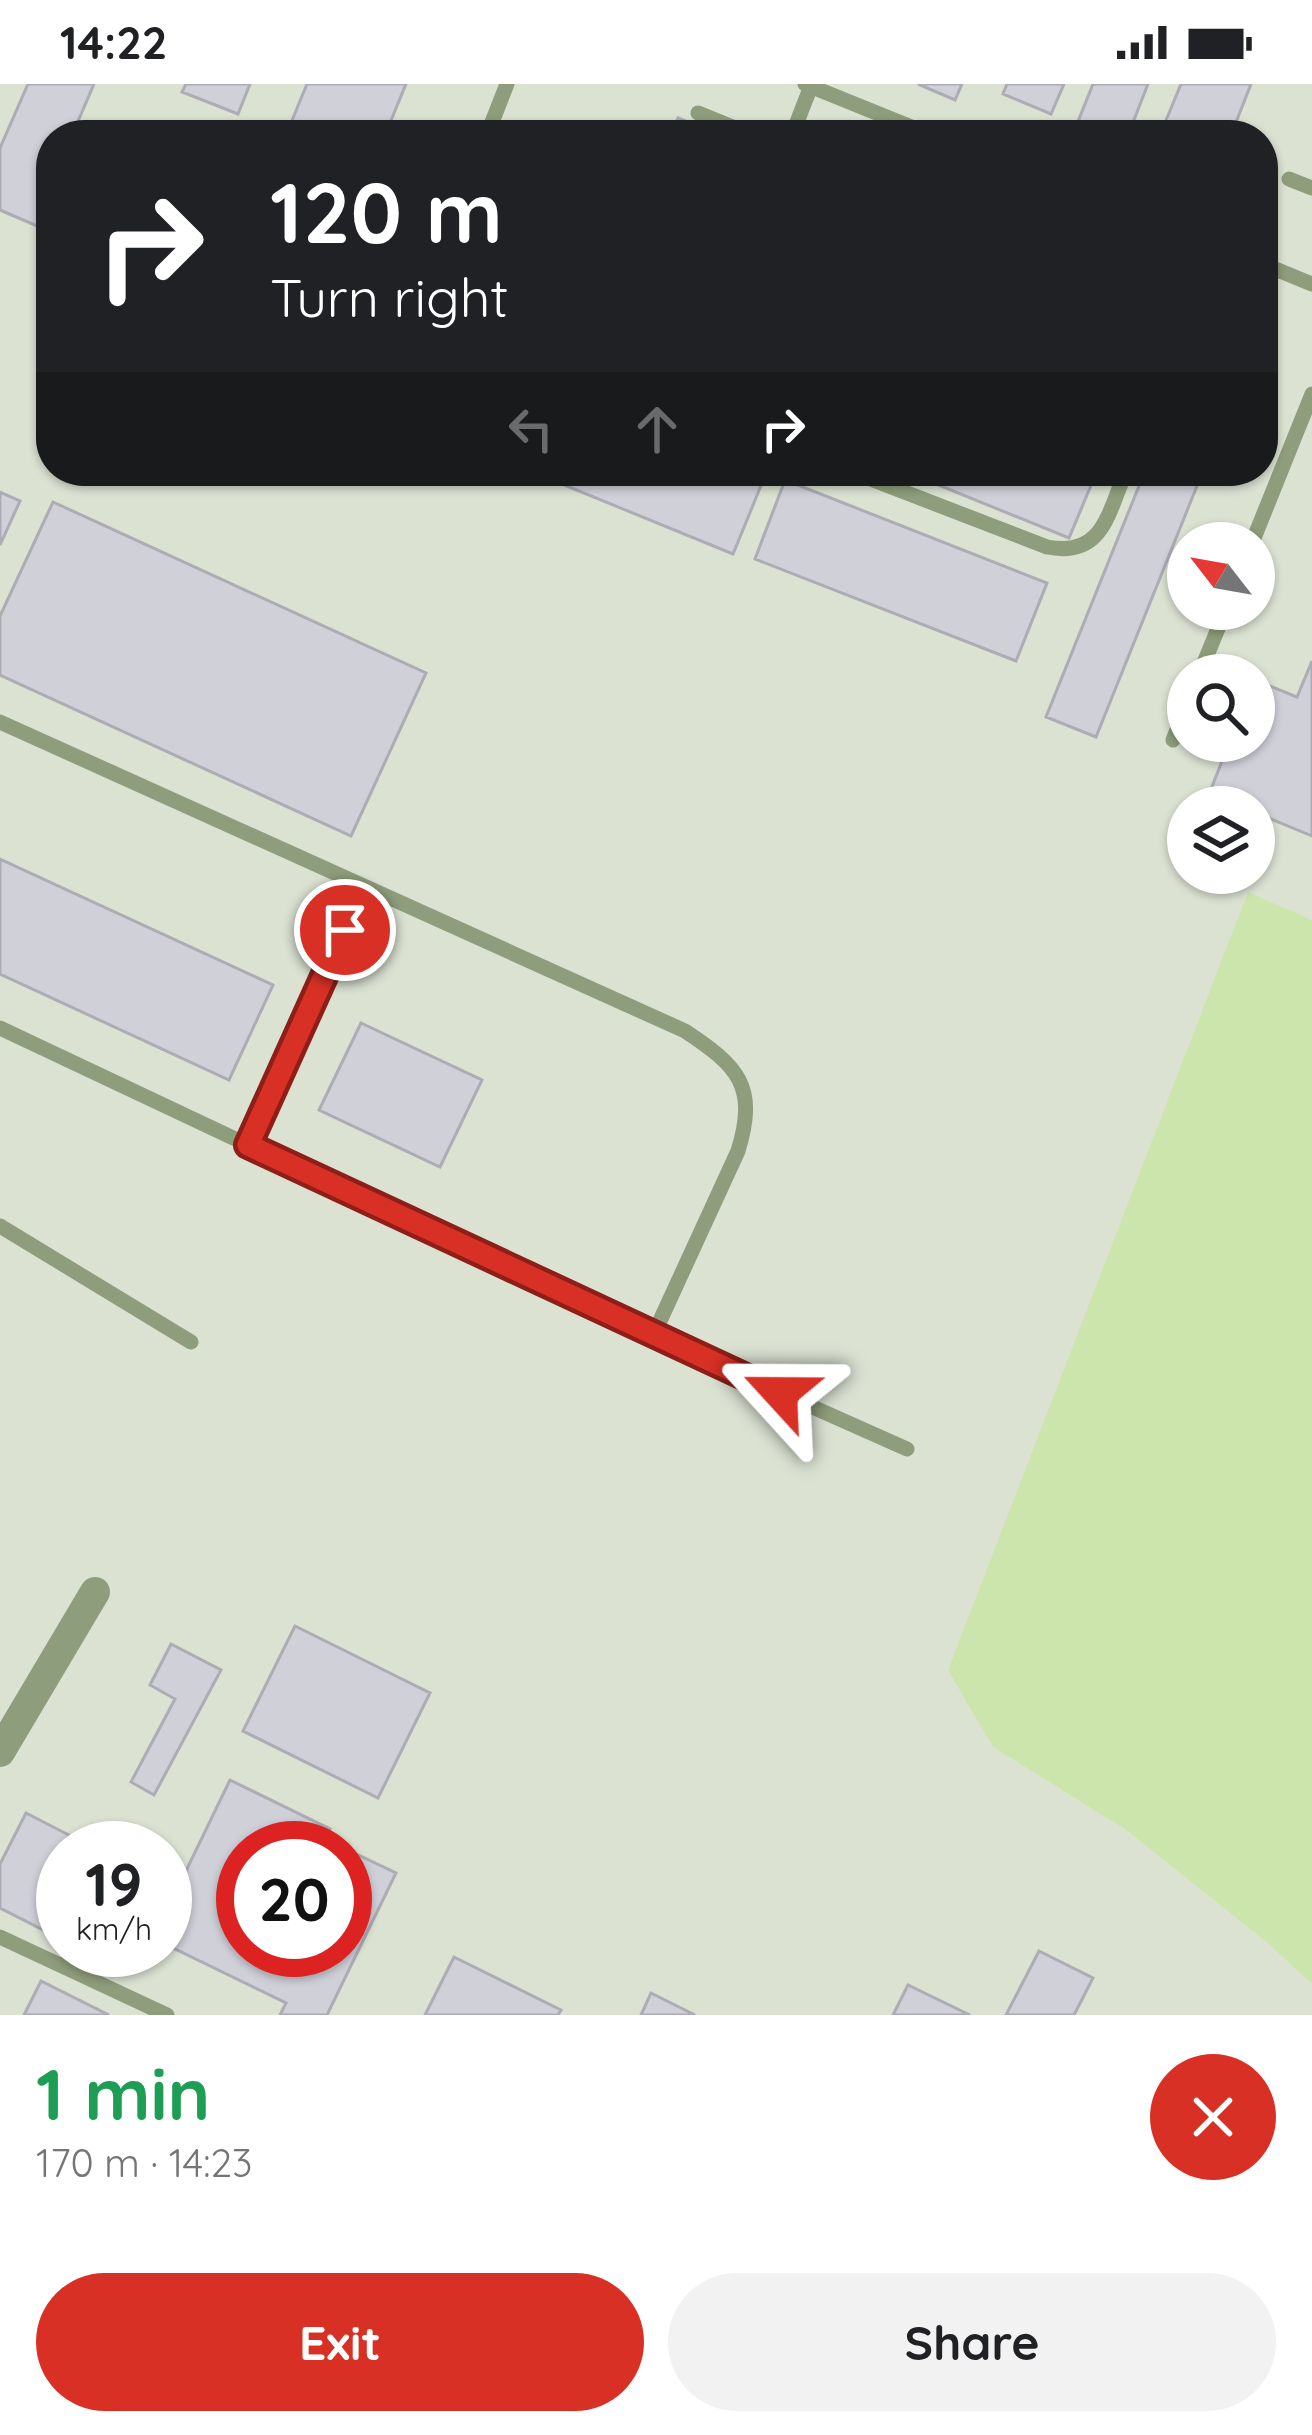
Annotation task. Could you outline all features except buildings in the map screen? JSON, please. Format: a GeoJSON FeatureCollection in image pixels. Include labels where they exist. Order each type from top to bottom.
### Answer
{"type":"FeatureCollection","features":[{"type":"Feature","properties":{"kind":"street"},"geometry":{"type":"LineString","coordinates":[[0,1751],[95,1592]]}},
{"type":"Feature","properties":{"kind":"lane"},"geometry":{"type":"LineString","coordinates":[[493,120],[507,84]]}},
{"type":"Feature","properties":{"kind":"lane"},"geometry":{"type":"LineString","coordinates":[[797,120],[808,85],[894,120]]}},
{"type":"Feature","properties":{"kind":"lane"},"geometry":{"type":"LineString","coordinates":[[698,113],[715,120]]}},
{"type":"Feature","properties":{"kind":"lane"},"geometry":{"type":"LineString","coordinates":[[1289,178],[1312,188]]}},
{"type":"Feature","properties":{"kind":"lane"},"geometry":{"type":"LineString","coordinates":[[1278,270],[1312,284]]}},
{"type":"Feature","properties":{"kind":"lane"},"geometry":{"type":"LineString","coordinates":[[1278,478],[1312,394]]}},
{"type":"Feature","properties":{"kind":"lane"},"geometry":{"type":"LineString","coordinates":[[889,486],[1047,547],[1072,550],[1094,538],[1119,486]]}},
{"type":"Feature","properties":{"kind":"lane"},"geometry":{"type":"LineString","coordinates":[[1260,522],[1275,486]]}},
{"type":"Feature","properties":{"kind":"lane"},"geometry":{"type":"LineString","coordinates":[[0,722],[685,1031],[725,1058],[743,1082],[747,1120],[738,1150],[653,1336]]}},
{"type":"Feature","properties":{"kind":"lane"},"geometry":{"type":"LineString","coordinates":[[248,1145],[365,887]]}},
{"type":"Feature","properties":{"kind":"lane"},"geometry":{"type":"LineString","coordinates":[[0,1028],[653,1336],[907,1449]]}},
{"type":"Feature","properties":{"kind":"lane"},"geometry":{"type":"LineString","coordinates":[[0,1226],[191,1342]]}},
{"type":"Feature","properties":{"kind":"lane"},"geometry":{"type":"LineString","coordinates":[[0,1937],[167,2015]]}},
{"type":"Feature","properties":{"kind":"shaded area"},"geometry":{"type":"Polygon","coordinates":[[[0,84],[1312,84],[1312,920],[1249,894],[1275,894],[1275,786],[1167,786],[1167,894],[1247,894],[993,1747],[1126,1830],[1312,1984],[1312,2015],[0,2015],[0,84]]]}},
{"type":"Feature","properties":{"kind":"green space"},"geometry":{"type":"Polygon","coordinates":[[[1247,894],[1312,920],[1312,1984],[1126,1830],[993,1747],[948,1670],[1247,894]]]}},
{"type":"Feature","properties":{"kind":"route"},"geometry":{"type":"LineString","coordinates":[[345,930],[248,1145],[780,1393]]}}]}
